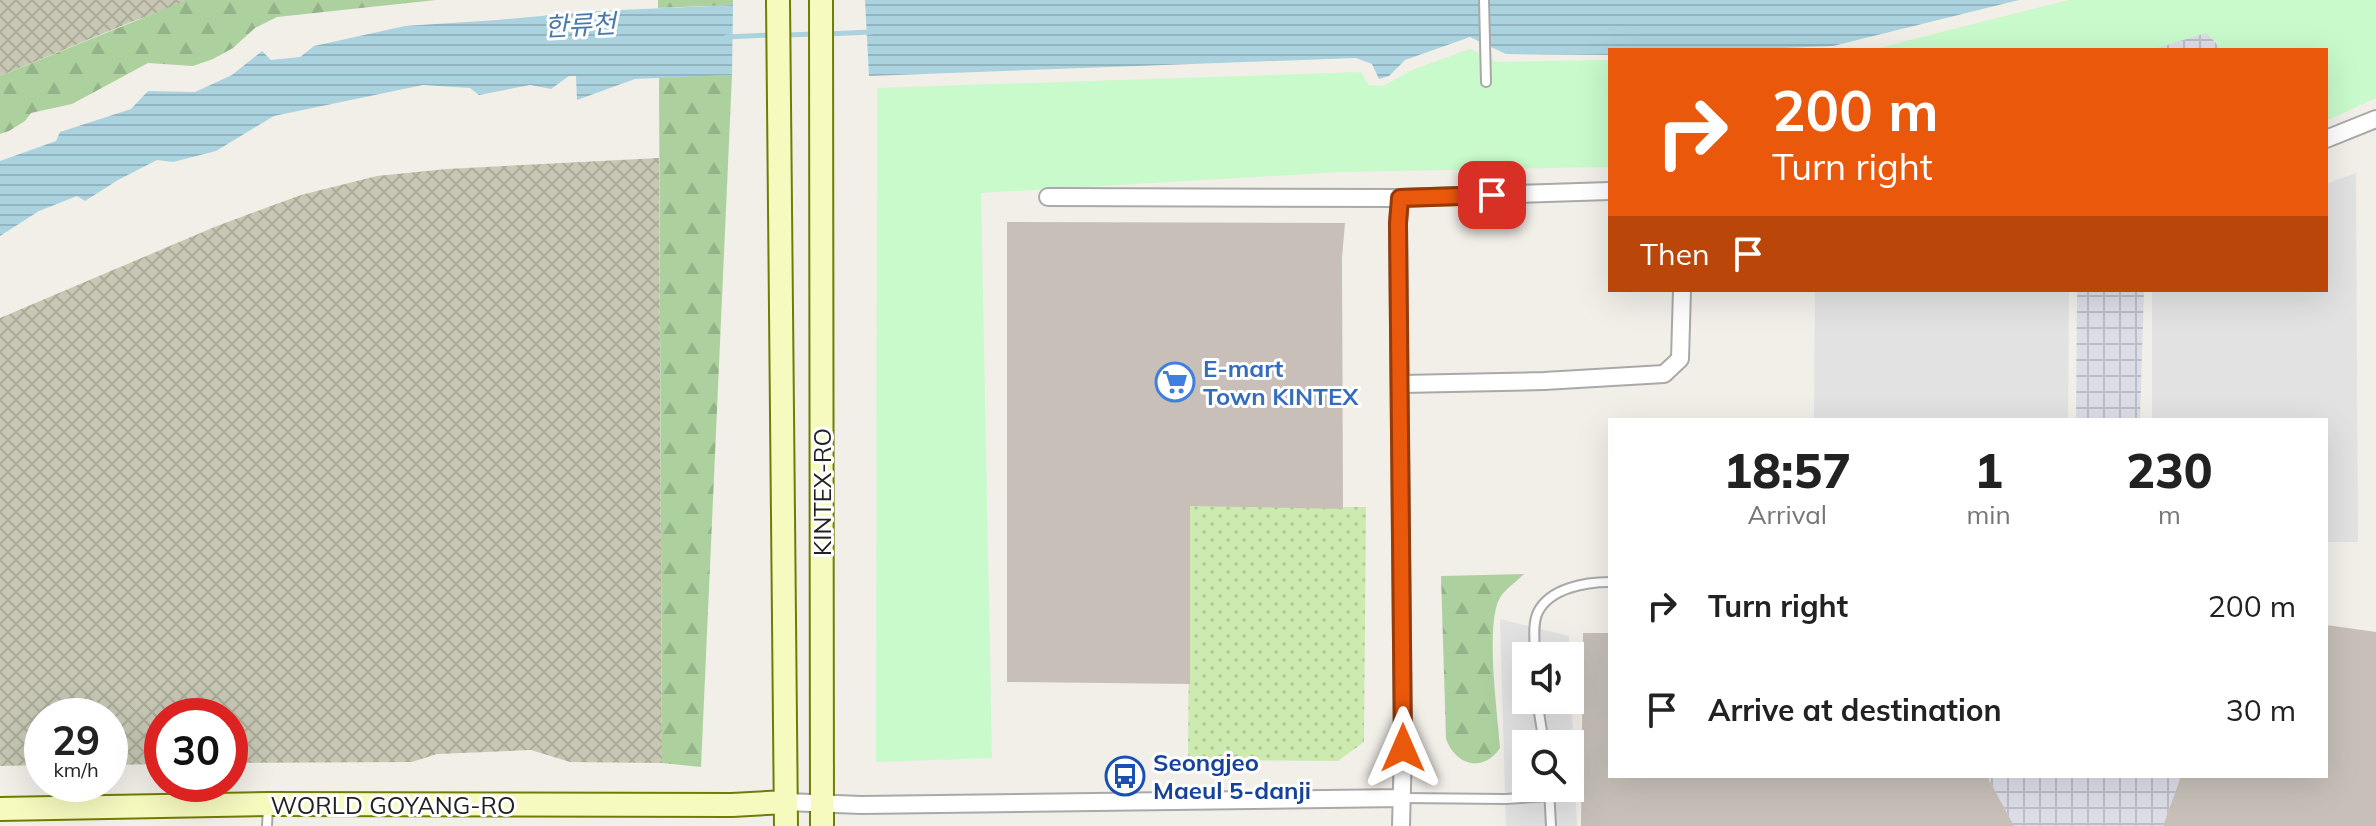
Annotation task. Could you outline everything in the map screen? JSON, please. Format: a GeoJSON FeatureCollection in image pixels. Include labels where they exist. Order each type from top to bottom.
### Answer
{"type":"FeatureCollection","features":[{"type":"Feature","properties":{"kind":"main road","name":"KINTEX-RO"},"geometry":{"type":"LineString","coordinates":[[778,0],[786,826]]}},
{"type":"Feature","properties":{"kind":"main road","name":"KINTEX-RO"},"geometry":{"type":"LineString","coordinates":[[821,0],[822,815]]}},
{"type":"Feature","properties":{"kind":"main road","name":"WORLD GOYANG-RO"},"geometry":{"type":"LineString","coordinates":[[0,809],[268,815],[786,802]]}},
{"type":"Feature","properties":{"kind":"street"},"geometry":{"type":"LineString","coordinates":[[2328,138],[2376,119]]}},
{"type":"Feature","properties":{"kind":"street"},"geometry":{"type":"LineString","coordinates":[[1048,197],[1400,198],[1608,191]]}},
{"type":"Feature","properties":{"kind":"street"},"geometry":{"type":"LineString","coordinates":[[1400,198],[1401,826]]}},
{"type":"Feature","properties":{"kind":"street"},"geometry":{"type":"LineString","coordinates":[[1401,384],[1544,381],[1664,374],[1680,359],[1682,292]]}},
{"type":"Feature","properties":{"kind":"street"},"geometry":{"type":"LineString","coordinates":[[786,802],[822,815],[1401,798]]}},
{"type":"Feature","properties":{"kind":"lane"},"geometry":{"type":"LineString","coordinates":[[1484,0],[1486,82]]}},
{"type":"Feature","properties":{"kind":"lane"},"geometry":{"type":"LineString","coordinates":[[1536,642],[1537,613],[1550,598],[1592,582],[1608,582]]}},
{"type":"Feature","properties":{"kind":"lane"},"geometry":{"type":"LineString","coordinates":[[1401,798],[1512,798]]}},
{"type":"Feature","properties":{"kind":"lane"},"geometry":{"type":"LineString","coordinates":[[1550,802],[1551,826]]}},
{"type":"Feature","properties":{"kind":"shaded area"},"geometry":{"type":"Polygon","coordinates":[[[0,0],[192,0],[0,76],[0,0]]]}},
{"type":"Feature","properties":{"kind":"shaded area"},"geometry":{"type":"Polygon","coordinates":[[[2206,33],[2219,48],[2157,48],[2206,33]]]}},
{"type":"Feature","properties":{"kind":"shaded area"},"geometry":{"type":"Polygon","coordinates":[[[659,158],[662,763],[570,762],[531,750],[437,754],[412,762],[248,763],[248,698],[144,698],[144,764],[128,765],[128,698],[24,698],[24,765],[0,766],[0,318],[217,226],[301,195],[377,176],[447,169],[659,158]]]}},
{"type":"Feature","properties":{"kind":"shaded area"},"geometry":{"type":"Polygon","coordinates":[[[2356,173],[2358,542],[2328,542],[2328,418],[2152,418],[2152,292],[2328,292],[2328,183],[2356,173]]]}},
{"type":"Feature","properties":{"kind":"shaded area"},"geometry":{"type":"Polygon","coordinates":[[[1815,292],[2069,292],[2068,418],[1814,418],[1815,292]]]}},
{"type":"Feature","properties":{"kind":"shaded area"},"geometry":{"type":"Polygon","coordinates":[[[2077,292],[2144,292],[2140,418],[2076,418],[2077,292]]]}},
{"type":"Feature","properties":{"kind":"shaded area"},"geometry":{"type":"Polygon","coordinates":[[[1500,619],[1569,636],[1569,642],[1512,642],[1512,714],[1572,714],[1573,730],[1512,730],[1512,802],[1576,802],[1577,826],[1506,826],[1500,619]]]}},
{"type":"Feature","properties":{"kind":"shaded area"},"geometry":{"type":"Polygon","coordinates":[[[1988,778],[2180,778],[2163,826],[2014,826],[1988,778]]]}},
{"type":"Feature","properties":{"kind":"green space"},"geometry":{"type":"Polygon","coordinates":[[[187,0],[436,0],[277,17],[255,28],[233,48],[213,59],[193,66],[148,63],[72,104],[31,113],[25,121],[0,134],[0,76],[187,0]]]}},
{"type":"Feature","properties":{"kind":"green space"},"geometry":{"type":"Polygon","coordinates":[[[658,0],[733,0],[733,5],[658,8],[658,0]]]}},
{"type":"Feature","properties":{"kind":"green space"},"geometry":{"type":"Polygon","coordinates":[[[2069,0],[2376,0],[2376,98],[2328,120],[2328,48],[1878,48],[2069,0]]]}},
{"type":"Feature","properties":{"kind":"green space"},"geometry":{"type":"Polygon","coordinates":[[[1470,49],[1497,62],[1608,60],[1608,167],[1342,172],[981,193],[992,758],[876,762],[877,88],[1361,72],[1368,85],[1383,86],[1412,70],[1470,49]]]}},
{"type":"Feature","properties":{"kind":"green space"},"geometry":{"type":"Polygon","coordinates":[[[732,75],[701,767],[662,763],[659,77],[732,75]]]}},
{"type":"Feature","properties":{"kind":"green space"},"geometry":{"type":"Polygon","coordinates":[[[1190,506],[1366,507],[1364,742],[1338,761],[1188,760],[1190,506]]]}},
{"type":"Feature","properties":{"kind":"green space"},"geometry":{"type":"Polygon","coordinates":[[[1524,574],[1501,596],[1493,626],[1493,669],[1500,748],[1486,761],[1470,763],[1456,755],[1446,739],[1441,576],[1524,574]]]}},
{"type":"Feature","properties":{"kind":"water"},"geometry":{"type":"Polygon","coordinates":[[[865,0],[2019,0],[1833,46],[1608,48],[1608,55],[1506,54],[1470,37],[1405,60],[1389,76],[1379,79],[1372,64],[1356,58],[869,76],[865,0]]]}},
{"type":"Feature","properties":{"kind":"water"},"geometry":{"type":"Polygon","coordinates":[[[733,5],[732,75],[635,79],[577,100],[576,76],[569,76],[551,89],[530,85],[479,95],[470,88],[423,85],[274,116],[216,151],[173,162],[157,160],[85,201],[77,196],[39,211],[0,236],[0,161],[56,141],[60,132],[131,109],[148,91],[195,92],[232,75],[262,51],[271,60],[300,57],[314,46],[405,26],[598,11],[733,5]]]}},
{"type":"Feature","properties":{"kind":"building","name":"E-mart Town KINTEX"},"geometry":{"type":"Polygon","coordinates":[[[1007,222],[1345,223],[1342,258],[1343,509],[1190,506],[1190,684],[1007,682],[1007,222]]]}},
{"type":"Feature","properties":{"kind":"building"},"geometry":{"type":"Polygon","coordinates":[[[2328,625],[2376,632],[2376,826],[2163,826],[2180,778],[2328,778],[2328,625]]]}},
{"type":"Feature","properties":{"kind":"building"},"geometry":{"type":"Polygon","coordinates":[[[1583,633],[1608,633],[1608,778],[1988,778],[2014,826],[1581,826],[1581,802],[1584,802],[1583,633]]]}},
{"type":"Feature","properties":{"kind":"waterway","name":"한류천"},"geometry":{"type":"LineString","coordinates":[[826,34],[872,32]]}},
{"type":"Feature","properties":{"kind":"waterway","name":"한류천"},"geometry":{"type":"LineString","coordinates":[[786,35],[816,34]]}},
{"type":"Feature","properties":{"kind":"waterway","name":"한류천"},"geometry":{"type":"LineString","coordinates":[[726,37],[772,35]]}},
{"type":"Feature","properties":{"kind":"place","name":"E-mart Town KINTEX"},"geometry":{"type":"Point","coordinates":[1175,382]}},
{"type":"Feature","properties":{"kind":"place","name":"Seongjeo Maeul 5-danji"},"geometry":{"type":"Point","coordinates":[1125,776]}},
{"type":"Feature","properties":{"kind":"route"},"geometry":{"type":"LineString","coordinates":[[1403,748],[1400,198],[1492,195]]}}]}
